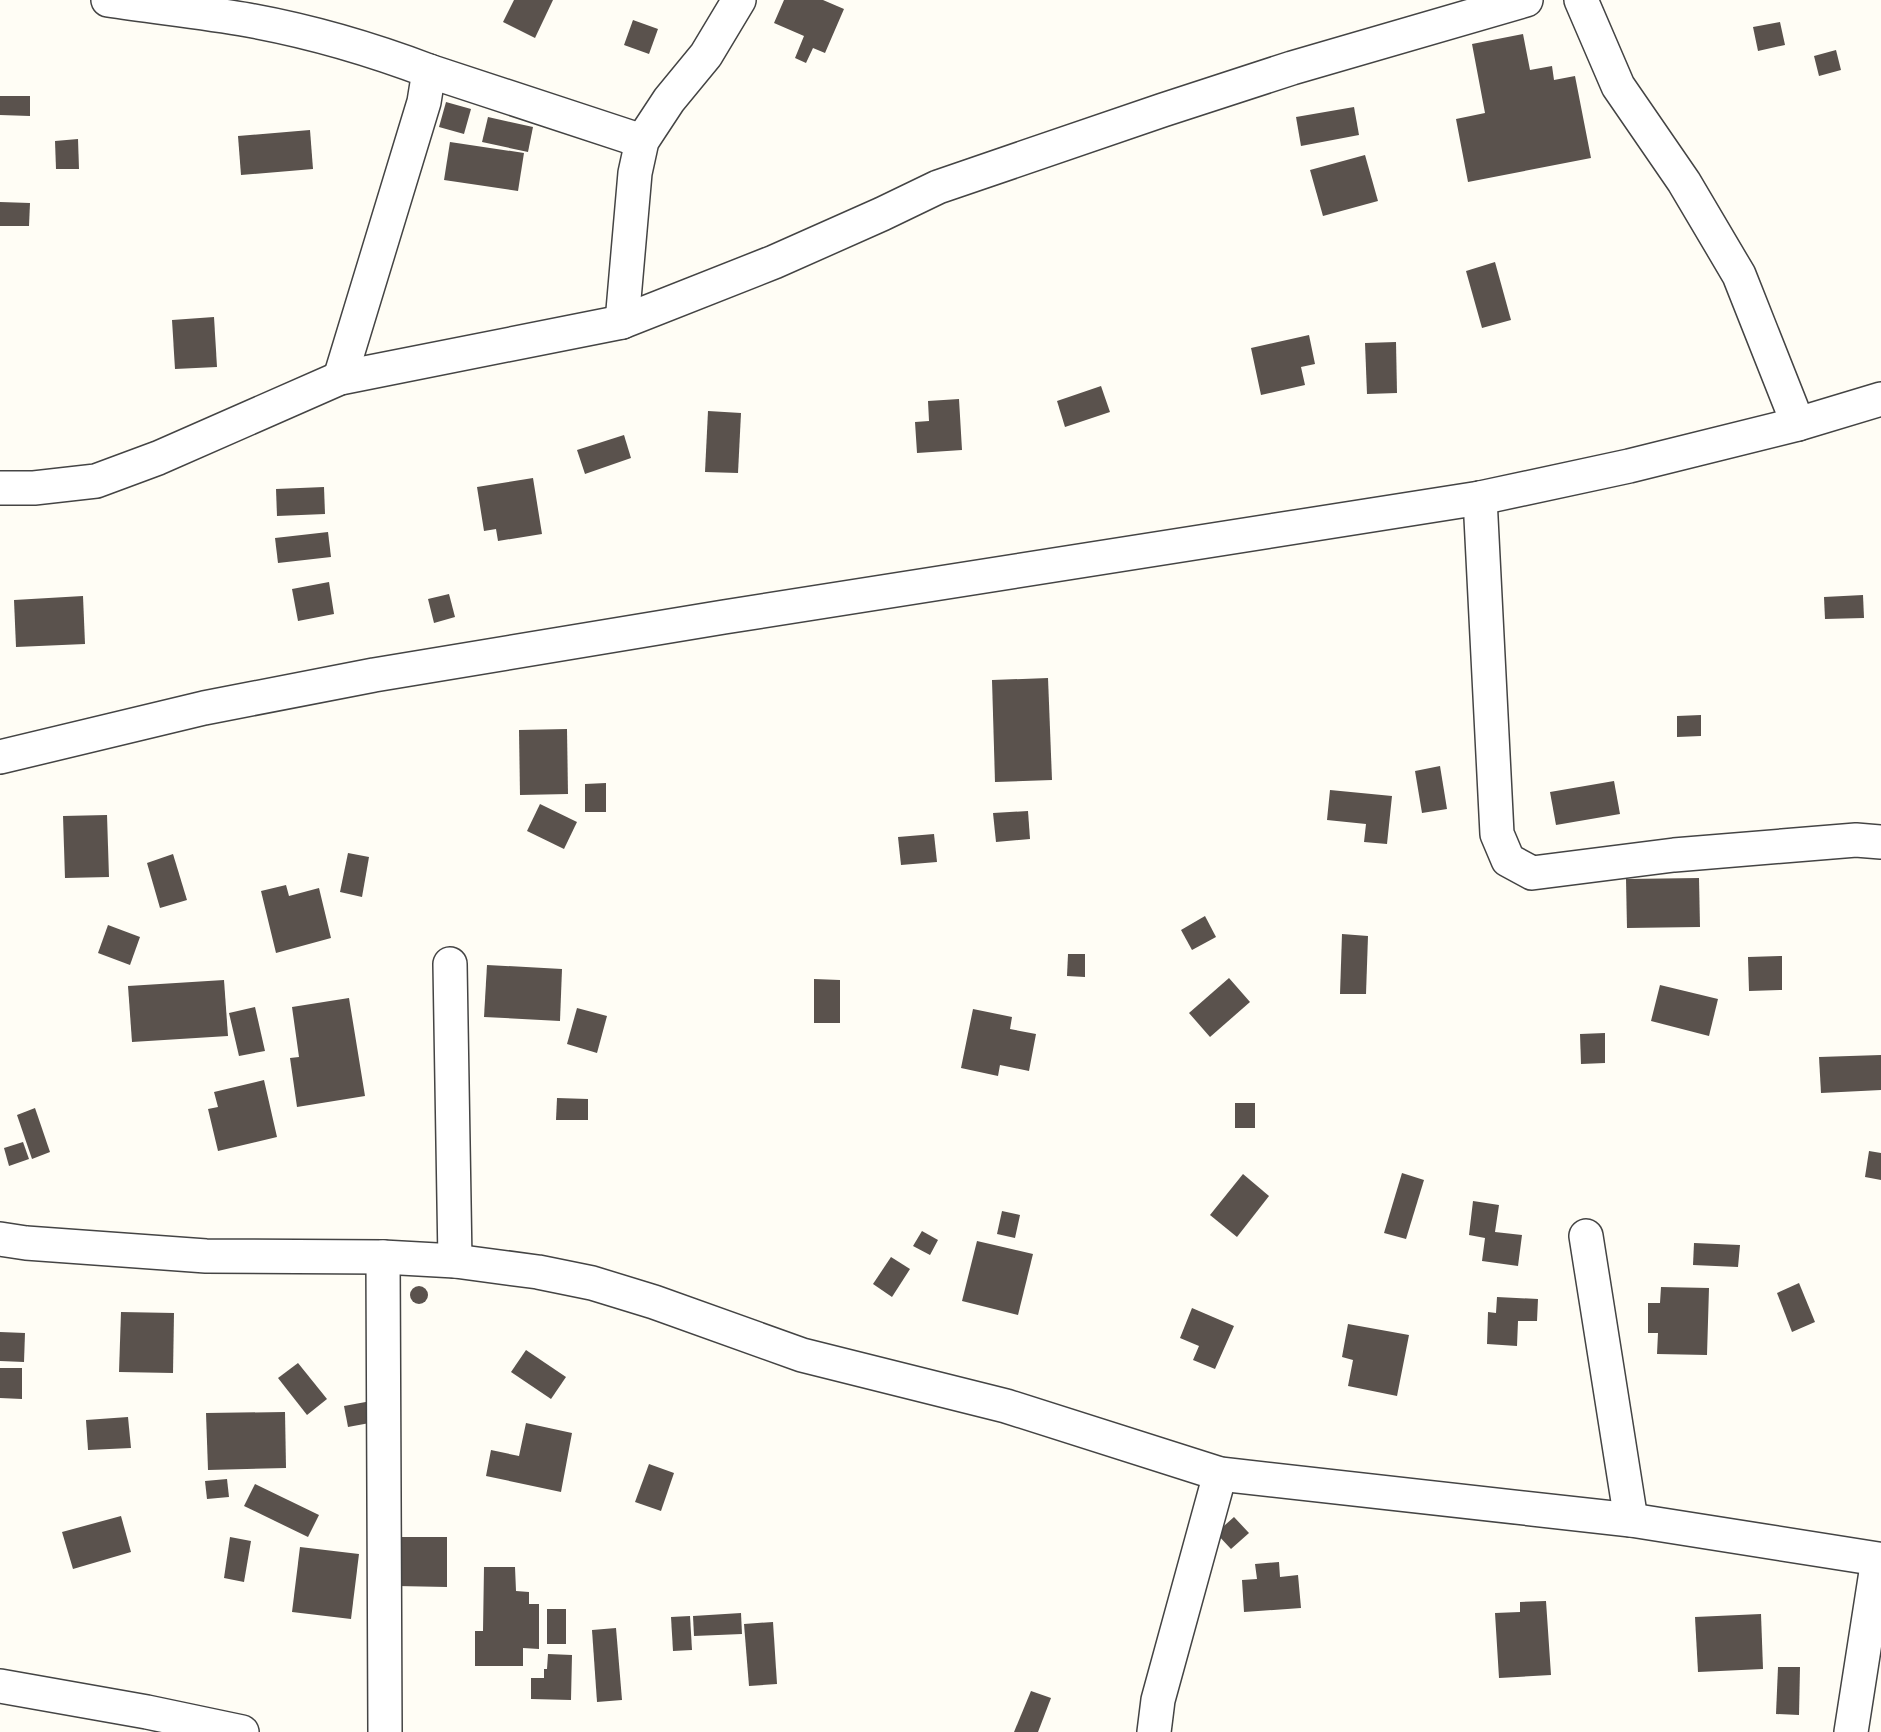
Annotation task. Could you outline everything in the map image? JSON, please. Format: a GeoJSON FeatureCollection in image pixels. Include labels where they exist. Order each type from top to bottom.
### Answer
{"type":"FeatureCollection","features":[{"type":"Feature","properties":{"kind":"street"},"geometry":{"type":"LineString","coordinates":[[108,0],[248,20],[307,33],[390,57],[642,141]]}},
{"type":"Feature","properties":{"kind":"street"},"geometry":{"type":"LineString","coordinates":[[622,322],[636,173],[642,141],[669,100],[706,55],[739,0]]}},
{"type":"Feature","properties":{"kind":"street"},"geometry":{"type":"LineString","coordinates":[[0,488],[34,488],[96,481],[158,458],[340,378],[622,322],[774,262],[938,187],[1292,68],[1526,0]]}},
{"type":"Feature","properties":{"kind":"street"},"geometry":{"type":"LineString","coordinates":[[1581,0],[1618,86],[1684,182],[1739,275],[1798,424]]}},
{"type":"Feature","properties":{"kind":"street"},"geometry":{"type":"LineString","coordinates":[[340,378],[424,102],[429,71]]}},
{"type":"Feature","properties":{"kind":"street"},"geometry":{"type":"LineString","coordinates":[[0,757],[204,708],[374,675],[690,622],[1480,498],[1629,466],[1798,424],[1881,399]]}},
{"type":"Feature","properties":{"kind":"street"},"geometry":{"type":"LineString","coordinates":[[1480,498],[1497,834],[1508,860],[1532,873],[1674,855],[1856,840],[1881,842]]}},
{"type":"Feature","properties":{"kind":"street"},"geometry":{"type":"LineString","coordinates":[[450,964],[455,1261]]}},
{"type":"Feature","properties":{"kind":"street"},"geometry":{"type":"LineString","coordinates":[[1586,1236],[1631,1520]]}},
{"type":"Feature","properties":{"kind":"street"},"geometry":{"type":"LineString","coordinates":[[0,1239],[26,1243],[206,1256],[383,1257],[455,1261],[538,1272],[592,1283],[654,1302],[802,1355],[1006,1406],[1220,1474],[1631,1520],[1880,1552],[1851,1732]]}},
{"type":"Feature","properties":{"kind":"street"},"geometry":{"type":"LineString","coordinates":[[383,1257],[385,1732]]}},
{"type":"Feature","properties":{"kind":"street"},"geometry":{"type":"LineString","coordinates":[[1154,1732],[1158,1700],[1220,1474]]}},
{"type":"Feature","properties":{"kind":"street"},"geometry":{"type":"LineString","coordinates":[[0,1686],[147,1712],[242,1732]]}},
{"type":"Feature","properties":{"kind":"building"},"geometry":{"type":"Polygon","coordinates":[[[514,0],[553,0],[535,38],[503,22],[514,0]]]}},
{"type":"Feature","properties":{"kind":"building"},"geometry":{"type":"Polygon","coordinates":[[[784,0],[823,0],[844,9],[825,53],[813,48],[806,63],[795,58],[804,36],[774,23],[784,0]]]}},
{"type":"Feature","properties":{"kind":"building"},"geometry":{"type":"Polygon","coordinates":[[[633,20],[658,29],[649,54],[624,45],[633,20]]]}},
{"type":"Feature","properties":{"kind":"building"},"geometry":{"type":"Polygon","coordinates":[[[1780,22],[1785,45],[1758,51],[1753,27],[1780,22]]]}},
{"type":"Feature","properties":{"kind":"building"},"geometry":{"type":"Polygon","coordinates":[[[1523,34],[1530,70],[1552,66],[1554,80],[1575,76],[1591,158],[1468,182],[1456,119],[1485,113],[1472,44],[1523,34]]]}},
{"type":"Feature","properties":{"kind":"building"},"geometry":{"type":"Polygon","coordinates":[[[1836,50],[1841,70],[1819,76],[1814,56],[1836,50]]]}},
{"type":"Feature","properties":{"kind":"building"},"geometry":{"type":"Polygon","coordinates":[[[0,96],[30,96],[30,116],[0,115],[0,96]]]}},
{"type":"Feature","properties":{"kind":"building"},"geometry":{"type":"Polygon","coordinates":[[[446,102],[471,109],[464,134],[439,127],[446,102]]]}},
{"type":"Feature","properties":{"kind":"building"},"geometry":{"type":"Polygon","coordinates":[[[1354,107],[1359,135],[1301,146],[1296,117],[1354,107]]]}},
{"type":"Feature","properties":{"kind":"building"},"geometry":{"type":"Polygon","coordinates":[[[488,117],[533,127],[528,152],[482,142],[488,117]]]}},
{"type":"Feature","properties":{"kind":"building"},"geometry":{"type":"Polygon","coordinates":[[[310,130],[313,169],[241,175],[238,136],[310,130]]]}},
{"type":"Feature","properties":{"kind":"building"},"geometry":{"type":"Polygon","coordinates":[[[78,139],[79,169],[56,169],[55,141],[78,139]]]}},
{"type":"Feature","properties":{"kind":"building"},"geometry":{"type":"Polygon","coordinates":[[[450,142],[524,153],[518,191],[444,180],[450,142]]]}},
{"type":"Feature","properties":{"kind":"building"},"geometry":{"type":"Polygon","coordinates":[[[1365,155],[1378,201],[1323,216],[1310,170],[1365,155]]]}},
{"type":"Feature","properties":{"kind":"building"},"geometry":{"type":"Polygon","coordinates":[[[0,202],[30,203],[29,226],[0,226],[0,202]]]}},
{"type":"Feature","properties":{"kind":"building"},"geometry":{"type":"Polygon","coordinates":[[[1495,262],[1511,320],[1482,328],[1466,271],[1495,262]]]}},
{"type":"Feature","properties":{"kind":"building"},"geometry":{"type":"Polygon","coordinates":[[[214,317],[217,367],[175,369],[172,320],[214,317]]]}},
{"type":"Feature","properties":{"kind":"building"},"geometry":{"type":"Polygon","coordinates":[[[1309,335],[1315,364],[1301,367],[1305,385],[1261,395],[1251,348],[1309,335]]]}},
{"type":"Feature","properties":{"kind":"building"},"geometry":{"type":"Polygon","coordinates":[[[1396,342],[1397,393],[1367,394],[1365,343],[1396,342]]]}},
{"type":"Feature","properties":{"kind":"building"},"geometry":{"type":"Polygon","coordinates":[[[1101,386],[1110,412],[1065,427],[1057,401],[1101,386]]]}},
{"type":"Feature","properties":{"kind":"building"},"geometry":{"type":"Polygon","coordinates":[[[959,399],[962,450],[917,453],[915,422],[929,421],[928,401],[959,399]]]}},
{"type":"Feature","properties":{"kind":"building"},"geometry":{"type":"Polygon","coordinates":[[[708,411],[741,413],[738,473],[705,472],[708,411]]]}},
{"type":"Feature","properties":{"kind":"building"},"geometry":{"type":"Polygon","coordinates":[[[624,435],[631,458],[585,474],[577,450],[624,435]]]}},
{"type":"Feature","properties":{"kind":"building"},"geometry":{"type":"Polygon","coordinates":[[[533,478],[542,534],[498,541],[496,529],[484,531],[477,487],[533,478]]]}},
{"type":"Feature","properties":{"kind":"building"},"geometry":{"type":"Polygon","coordinates":[[[324,487],[325,514],[277,516],[276,489],[324,487]]]}},
{"type":"Feature","properties":{"kind":"building"},"geometry":{"type":"Polygon","coordinates":[[[328,532],[331,557],[278,563],[275,538],[328,532]]]}},
{"type":"Feature","properties":{"kind":"building"},"geometry":{"type":"Polygon","coordinates":[[[329,582],[334,614],[298,621],[292,589],[329,582]]]}},
{"type":"Feature","properties":{"kind":"building"},"geometry":{"type":"Polygon","coordinates":[[[449,594],[455,617],[434,623],[428,599],[449,594]]]}},
{"type":"Feature","properties":{"kind":"building"},"geometry":{"type":"Polygon","coordinates":[[[1863,595],[1864,618],[1825,619],[1824,597],[1863,595]]]}},
{"type":"Feature","properties":{"kind":"building"},"geometry":{"type":"Polygon","coordinates":[[[83,596],[85,644],[16,647],[14,600],[83,596]]]}},
{"type":"Feature","properties":{"kind":"building"},"geometry":{"type":"Polygon","coordinates":[[[1048,678],[1052,780],[995,782],[992,680],[1048,678]]]}},
{"type":"Feature","properties":{"kind":"building"},"geometry":{"type":"Polygon","coordinates":[[[1701,715],[1701,736],[1677,737],[1677,716],[1701,715]]]}},
{"type":"Feature","properties":{"kind":"building"},"geometry":{"type":"Polygon","coordinates":[[[567,729],[568,794],[520,795],[519,730],[567,729]]]}},
{"type":"Feature","properties":{"kind":"building"},"geometry":{"type":"Polygon","coordinates":[[[1440,766],[1447,809],[1422,813],[1415,771],[1440,766]]]}},
{"type":"Feature","properties":{"kind":"building"},"geometry":{"type":"Polygon","coordinates":[[[1614,781],[1620,814],[1556,825],[1550,792],[1614,781]]]}},
{"type":"Feature","properties":{"kind":"building"},"geometry":{"type":"Polygon","coordinates":[[[606,783],[606,812],[585,812],[585,784],[606,783]]]}},
{"type":"Feature","properties":{"kind":"building"},"geometry":{"type":"Polygon","coordinates":[[[1330,790],[1392,796],[1387,844],[1364,842],[1366,824],[1327,820],[1330,790]]]}},
{"type":"Feature","properties":{"kind":"building"},"geometry":{"type":"Polygon","coordinates":[[[540,804],[577,822],[564,849],[527,831],[540,804]]]}},
{"type":"Feature","properties":{"kind":"building"},"geometry":{"type":"Polygon","coordinates":[[[1028,811],[1030,839],[996,842],[993,813],[1028,811]]]}},
{"type":"Feature","properties":{"kind":"building"},"geometry":{"type":"Polygon","coordinates":[[[107,815],[109,877],[65,878],[63,816],[107,815]]]}},
{"type":"Feature","properties":{"kind":"building"},"geometry":{"type":"Polygon","coordinates":[[[934,834],[937,862],[901,865],[898,837],[934,834]]]}},
{"type":"Feature","properties":{"kind":"building"},"geometry":{"type":"Polygon","coordinates":[[[348,853],[369,857],[362,897],[340,892],[348,853]]]}},
{"type":"Feature","properties":{"kind":"building"},"geometry":{"type":"Polygon","coordinates":[[[173,854],[187,900],[160,908],[147,863],[173,854]]]}},
{"type":"Feature","properties":{"kind":"building"},"geometry":{"type":"Polygon","coordinates":[[[1699,878],[1700,927],[1627,928],[1626,879],[1699,878]]]}},
{"type":"Feature","properties":{"kind":"building"},"geometry":{"type":"Polygon","coordinates":[[[286,885],[289,896],[319,888],[331,938],[276,953],[261,891],[286,885]]]}},
{"type":"Feature","properties":{"kind":"building"},"geometry":{"type":"Polygon","coordinates":[[[1205,916],[1216,937],[1192,950],[1181,930],[1205,916]]]}},
{"type":"Feature","properties":{"kind":"building"},"geometry":{"type":"Polygon","coordinates":[[[108,925],[140,937],[130,965],[98,953],[108,925]]]}},
{"type":"Feature","properties":{"kind":"building"},"geometry":{"type":"Polygon","coordinates":[[[1342,934],[1368,936],[1366,994],[1340,994],[1342,934]]]}},
{"type":"Feature","properties":{"kind":"building"},"geometry":{"type":"Polygon","coordinates":[[[1068,954],[1085,954],[1085,977],[1067,976],[1068,954]]]}},
{"type":"Feature","properties":{"kind":"building"},"geometry":{"type":"Polygon","coordinates":[[[1782,956],[1782,990],[1749,991],[1748,957],[1782,956]]]}},
{"type":"Feature","properties":{"kind":"building"},"geometry":{"type":"Polygon","coordinates":[[[487,965],[562,969],[560,1021],[484,1017],[487,965]]]}},
{"type":"Feature","properties":{"kind":"building"},"geometry":{"type":"Polygon","coordinates":[[[1229,978],[1250,1002],[1210,1037],[1189,1013],[1229,978]]]}},
{"type":"Feature","properties":{"kind":"building"},"geometry":{"type":"Polygon","coordinates":[[[814,979],[840,980],[840,1023],[814,1023],[814,979]]]}},
{"type":"Feature","properties":{"kind":"building"},"geometry":{"type":"Polygon","coordinates":[[[224,980],[228,1036],[132,1042],[128,986],[224,980]]]}},
{"type":"Feature","properties":{"kind":"building"},"geometry":{"type":"Polygon","coordinates":[[[1660,985],[1718,999],[1709,1036],[1651,1021],[1660,985]]]}},
{"type":"Feature","properties":{"kind":"building"},"geometry":{"type":"Polygon","coordinates":[[[349,998],[365,1096],[297,1107],[290,1058],[299,1057],[292,1007],[349,998]]]}},
{"type":"Feature","properties":{"kind":"building"},"geometry":{"type":"Polygon","coordinates":[[[255,1007],[265,1051],[239,1056],[229,1013],[255,1007]]]}},
{"type":"Feature","properties":{"kind":"building"},"geometry":{"type":"Polygon","coordinates":[[[577,1008],[607,1016],[597,1053],[567,1044],[577,1008]]]}},
{"type":"Feature","properties":{"kind":"building"},"geometry":{"type":"Polygon","coordinates":[[[973,1009],[1012,1017],[1010,1029],[1036,1034],[1029,1071],[1000,1065],[998,1076],[961,1068],[973,1009]]]}},
{"type":"Feature","properties":{"kind":"building"},"geometry":{"type":"Polygon","coordinates":[[[1605,1033],[1605,1063],[1581,1064],[1580,1034],[1605,1033]]]}},
{"type":"Feature","properties":{"kind":"building"},"geometry":{"type":"Polygon","coordinates":[[[1881,1055],[1881,1090],[1821,1093],[1819,1057],[1881,1055]]]}},
{"type":"Feature","properties":{"kind":"building"},"geometry":{"type":"Polygon","coordinates":[[[264,1080],[277,1137],[218,1151],[208,1109],[218,1107],[214,1092],[264,1080]]]}},
{"type":"Feature","properties":{"kind":"building"},"geometry":{"type":"Polygon","coordinates":[[[557,1098],[588,1099],[588,1120],[556,1120],[557,1098]]]}},
{"type":"Feature","properties":{"kind":"building"},"geometry":{"type":"Polygon","coordinates":[[[1235,1103],[1255,1103],[1255,1128],[1235,1128],[1235,1103]]]}},
{"type":"Feature","properties":{"kind":"building"},"geometry":{"type":"Polygon","coordinates":[[[35,1108],[50,1152],[32,1159],[17,1115],[35,1108]]]}},
{"type":"Feature","properties":{"kind":"building"},"geometry":{"type":"Polygon","coordinates":[[[23,1142],[29,1159],[9,1166],[4,1148],[23,1142]]]}},
{"type":"Feature","properties":{"kind":"building"},"geometry":{"type":"Polygon","coordinates":[[[1869,1151],[1881,1153],[1881,1180],[1865,1177],[1869,1151]]]}},
{"type":"Feature","properties":{"kind":"building"},"geometry":{"type":"Polygon","coordinates":[[[1402,1173],[1424,1180],[1406,1239],[1384,1233],[1402,1173]]]}},
{"type":"Feature","properties":{"kind":"building"},"geometry":{"type":"Polygon","coordinates":[[[1243,1174],[1269,1196],[1237,1237],[1210,1215],[1243,1174]]]}},
{"type":"Feature","properties":{"kind":"building"},"geometry":{"type":"Polygon","coordinates":[[[1473,1201],[1499,1205],[1495,1232],[1522,1235],[1518,1266],[1482,1261],[1485,1238],[1469,1235],[1473,1201]]]}},
{"type":"Feature","properties":{"kind":"building"},"geometry":{"type":"Polygon","coordinates":[[[1002,1211],[1020,1215],[1015,1238],[997,1234],[1002,1211]]]}},
{"type":"Feature","properties":{"kind":"building"},"geometry":{"type":"Polygon","coordinates":[[[922,1231],[938,1240],[930,1255],[913,1246],[922,1231]]]}},
{"type":"Feature","properties":{"kind":"building"},"geometry":{"type":"Polygon","coordinates":[[[977,1241],[1033,1254],[1018,1315],[962,1301],[977,1241]]]}},
{"type":"Feature","properties":{"kind":"building"},"geometry":{"type":"Polygon","coordinates":[[[1694,1243],[1740,1245],[1738,1267],[1693,1265],[1694,1243]]]}},
{"type":"Feature","properties":{"kind":"building"},"geometry":{"type":"Polygon","coordinates":[[[891,1257],[910,1269],[892,1297],[873,1284],[891,1257]]]}},
{"type":"Feature","properties":{"kind":"building"},"geometry":{"type":"Polygon","coordinates":[[[1799,1283],[1815,1322],[1792,1332],[1777,1293],[1799,1283]]]}},
{"type":"Feature","properties":{"kind":"building"},"geometry":{"type":"Polygon","coordinates":[[[415,1286],[423,1286],[428,1291],[426,1302],[415,1304],[410,1299],[410,1291],[415,1286]]]}},
{"type":"Feature","properties":{"kind":"building"},"geometry":{"type":"Polygon","coordinates":[[[1661,1287],[1709,1288],[1707,1355],[1657,1354],[1658,1333],[1648,1333],[1648,1303],[1660,1303],[1661,1287]]]}},
{"type":"Feature","properties":{"kind":"building"},"geometry":{"type":"Polygon","coordinates":[[[1497,1297],[1538,1299],[1537,1321],[1518,1321],[1517,1346],[1487,1344],[1488,1312],[1496,1313],[1497,1297]]]}},
{"type":"Feature","properties":{"kind":"building"},"geometry":{"type":"Polygon","coordinates":[[[1192,1308],[1234,1326],[1215,1369],[1193,1360],[1199,1346],[1180,1338],[1192,1308]]]}},
{"type":"Feature","properties":{"kind":"building"},"geometry":{"type":"Polygon","coordinates":[[[121,1312],[174,1313],[173,1373],[119,1372],[121,1312]]]}},
{"type":"Feature","properties":{"kind":"building"},"geometry":{"type":"Polygon","coordinates":[[[1348,1324],[1409,1335],[1397,1396],[1348,1386],[1353,1360],[1342,1357],[1348,1324]]]}},
{"type":"Feature","properties":{"kind":"building"},"geometry":{"type":"Polygon","coordinates":[[[0,1332],[25,1333],[24,1362],[0,1361],[0,1332]]]}},
{"type":"Feature","properties":{"kind":"building"},"geometry":{"type":"Polygon","coordinates":[[[526,1350],[566,1377],[551,1399],[511,1372],[526,1350]]]}},
{"type":"Feature","properties":{"kind":"building"},"geometry":{"type":"Polygon","coordinates":[[[298,1363],[327,1399],[307,1415],[278,1378],[298,1363]]]}},
{"type":"Feature","properties":{"kind":"building"},"geometry":{"type":"Polygon","coordinates":[[[0,1368],[22,1368],[22,1399],[0,1398],[0,1368]]]}},
{"type":"Feature","properties":{"kind":"building"},"geometry":{"type":"Polygon","coordinates":[[[371,1401],[375,1422],[348,1427],[344,1406],[371,1401]]]}},
{"type":"Feature","properties":{"kind":"building"},"geometry":{"type":"Polygon","coordinates":[[[285,1412],[286,1468],[208,1470],[206,1413],[285,1412]]]}},
{"type":"Feature","properties":{"kind":"building"},"geometry":{"type":"Polygon","coordinates":[[[128,1417],[131,1448],[88,1450],[86,1420],[128,1417]]]}},
{"type":"Feature","properties":{"kind":"building"},"geometry":{"type":"Polygon","coordinates":[[[526,1423],[572,1433],[561,1492],[486,1476],[491,1450],[519,1456],[526,1423]]]}},
{"type":"Feature","properties":{"kind":"building"},"geometry":{"type":"Polygon","coordinates":[[[649,1464],[674,1473],[661,1511],[635,1502],[649,1464]]]}},
{"type":"Feature","properties":{"kind":"building"},"geometry":{"type":"Polygon","coordinates":[[[227,1479],[229,1497],[207,1499],[205,1481],[227,1479]]]}},
{"type":"Feature","properties":{"kind":"building"},"geometry":{"type":"Polygon","coordinates":[[[255,1484],[319,1515],[308,1537],[244,1506],[255,1484]]]}},
{"type":"Feature","properties":{"kind":"building"},"geometry":{"type":"Polygon","coordinates":[[[121,1516],[131,1552],[73,1569],[62,1532],[121,1516]]]}},
{"type":"Feature","properties":{"kind":"building"},"geometry":{"type":"Polygon","coordinates":[[[1234,1517],[1249,1533],[1231,1549],[1216,1533],[1234,1517]]]}},
{"type":"Feature","properties":{"kind":"building"},"geometry":{"type":"Polygon","coordinates":[[[230,1537],[251,1541],[244,1582],[224,1578],[230,1537]]]}},
{"type":"Feature","properties":{"kind":"building"},"geometry":{"type":"Polygon","coordinates":[[[396,1537],[447,1537],[447,1587],[397,1586],[396,1537]]]}},
{"type":"Feature","properties":{"kind":"building"},"geometry":{"type":"Polygon","coordinates":[[[300,1547],[359,1554],[351,1619],[292,1612],[300,1547]]]}},
{"type":"Feature","properties":{"kind":"building"},"geometry":{"type":"Polygon","coordinates":[[[1279,1562],[1280,1577],[1298,1575],[1301,1608],[1244,1612],[1242,1580],[1257,1579],[1255,1564],[1279,1562]]]}},
{"type":"Feature","properties":{"kind":"building"},"geometry":{"type":"Polygon","coordinates":[[[484,1567],[515,1567],[516,1591],[529,1592],[529,1604],[539,1604],[539,1649],[523,1648],[523,1666],[475,1666],[475,1631],[483,1631],[484,1567]]]}},
{"type":"Feature","properties":{"kind":"building"},"geometry":{"type":"Polygon","coordinates":[[[1546,1601],[1551,1675],[1499,1678],[1495,1613],[1520,1612],[1520,1602],[1546,1601]]]}},
{"type":"Feature","properties":{"kind":"building"},"geometry":{"type":"Polygon","coordinates":[[[547,1609],[566,1609],[566,1644],[547,1644],[547,1609]]]}},
{"type":"Feature","properties":{"kind":"building"},"geometry":{"type":"Polygon","coordinates":[[[741,1613],[742,1634],[694,1636],[693,1616],[741,1613]]]}},
{"type":"Feature","properties":{"kind":"building"},"geometry":{"type":"Polygon","coordinates":[[[1761,1614],[1763,1669],[1698,1672],[1695,1617],[1761,1614]]]}},
{"type":"Feature","properties":{"kind":"building"},"geometry":{"type":"Polygon","coordinates":[[[690,1616],[692,1650],[673,1651],[671,1617],[690,1616]]]}},
{"type":"Feature","properties":{"kind":"building"},"geometry":{"type":"Polygon","coordinates":[[[773,1622],[777,1684],[749,1686],[744,1624],[773,1622]]]}},
{"type":"Feature","properties":{"kind":"building"},"geometry":{"type":"Polygon","coordinates":[[[616,1628],[622,1700],[597,1702],[592,1630],[616,1628]]]}},
{"type":"Feature","properties":{"kind":"building"},"geometry":{"type":"Polygon","coordinates":[[[548,1654],[572,1655],[571,1700],[531,1699],[531,1678],[544,1678],[548,1654]]]}},
{"type":"Feature","properties":{"kind":"building"},"geometry":{"type":"Polygon","coordinates":[[[1778,1667],[1800,1667],[1799,1715],[1776,1714],[1778,1667]]]}},
{"type":"Feature","properties":{"kind":"building"},"geometry":{"type":"Polygon","coordinates":[[[1031,1691],[1051,1698],[1038,1732],[1014,1732],[1031,1691]]]}}]}
